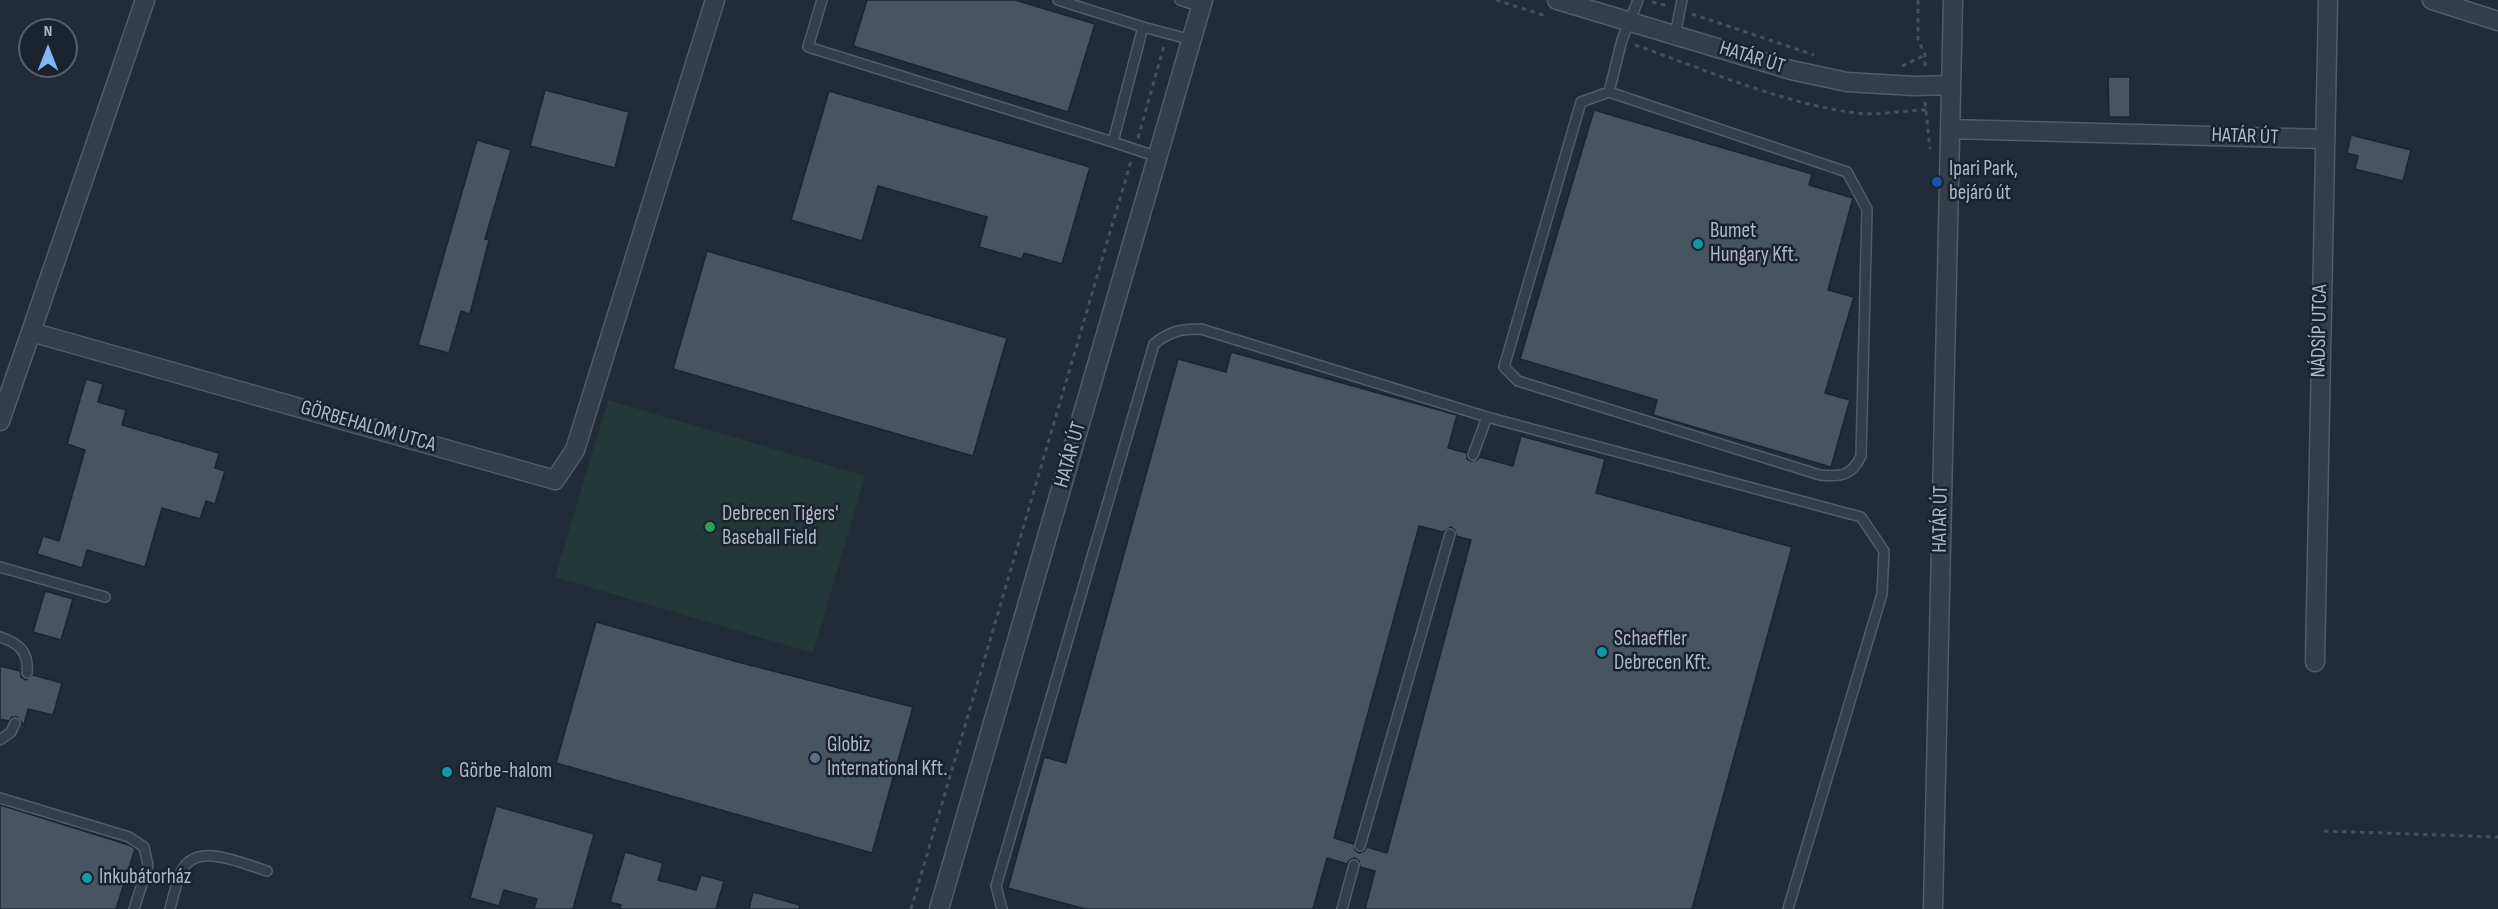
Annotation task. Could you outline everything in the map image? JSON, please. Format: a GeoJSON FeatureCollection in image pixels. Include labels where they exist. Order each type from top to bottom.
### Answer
{"type":"FeatureCollection","features":[{"type":"Feature","properties":{"kind":"street"},"geometry":{"type":"LineString","coordinates":[[0,421],[145,0]]}},
{"type":"Feature","properties":{"kind":"street","name":"GÖRBEHALOM UTCA"},"geometry":{"type":"LineString","coordinates":[[31,332],[555,480],[575,450],[715,0]]}},
{"type":"Feature","properties":{"kind":"street","name":"HATÁR ÚT"},"geometry":{"type":"LineString","coordinates":[[1933,909],[1953,0]]}},
{"type":"Feature","properties":{"kind":"street","name":"NÁDSÍP UTCA"},"geometry":{"type":"LineString","coordinates":[[2315,662],[2328,0]]}},
{"type":"Feature","properties":{"kind":"street"},"geometry":{"type":"LineString","coordinates":[[2432,0],[2498,21]]}},
{"type":"Feature","properties":{"kind":"street","name":"HATÁR ÚT"},"geometry":{"type":"LineString","coordinates":[[939,909],[1202,3]]}},
{"type":"Feature","properties":{"kind":"street","name":"HATÁR ÚT"},"geometry":{"type":"LineString","coordinates":[[1555,9],[1630,21],[1791,70],[1847,82],[1914,86],[1951,85]]}},
{"type":"Feature","properties":{"kind":"street","name":"HATÁR ÚT"},"geometry":{"type":"LineString","coordinates":[[1950,129],[2324,139]]}},
{"type":"Feature","properties":{"kind":"lane"},"geometry":{"type":"LineString","coordinates":[[822,0],[808,47],[1158,157]]}},
{"type":"Feature","properties":{"kind":"lane"},"geometry":{"type":"LineString","coordinates":[[1058,0],[1192,40]]}},
{"type":"Feature","properties":{"kind":"lane"},"geometry":{"type":"LineString","coordinates":[[1180,0],[1202,3]]}},
{"type":"Feature","properties":{"kind":"lane"},"geometry":{"type":"LineString","coordinates":[[1609,92],[1622,40],[1641,0]]}},
{"type":"Feature","properties":{"kind":"lane"},"geometry":{"type":"LineString","coordinates":[[1675,35],[1681,5]]}},
{"type":"Feature","properties":{"kind":"lane"},"geometry":{"type":"LineString","coordinates":[[1113,142],[1143,27]]}},
{"type":"Feature","properties":{"kind":"lane"},"geometry":{"type":"LineString","coordinates":[[1609,92],[1847,172],[1867,209],[1861,456],[1856,467],[1848,474],[1838,477],[1820,475],[1518,381],[1504,367],[1581,102],[1609,92]]}},
{"type":"Feature","properties":{"kind":"lane"},"geometry":{"type":"LineString","coordinates":[[1002,909],[996,886],[1154,344],[1167,334],[1182,329],[1201,329],[1487,417],[1861,518],[1884,551],[1882,594],[1788,909]]}},
{"type":"Feature","properties":{"kind":"lane"},"geometry":{"type":"LineString","coordinates":[[1473,455],[1487,417]]}},
{"type":"Feature","properties":{"kind":"lane"},"geometry":{"type":"LineString","coordinates":[[1360,846],[1450,534]]}},
{"type":"Feature","properties":{"kind":"lane"},"geometry":{"type":"LineString","coordinates":[[0,567],[105,597]]}},
{"type":"Feature","properties":{"kind":"lane"},"geometry":{"type":"LineString","coordinates":[[0,637],[20,647],[26,654],[27,673]]}},
{"type":"Feature","properties":{"kind":"lane"},"geometry":{"type":"LineString","coordinates":[[0,740],[10,732],[15,723]]}},
{"type":"Feature","properties":{"kind":"lane"},"geometry":{"type":"LineString","coordinates":[[0,798],[129,837],[144,847],[148,865],[134,909]]}},
{"type":"Feature","properties":{"kind":"lane"},"geometry":{"type":"LineString","coordinates":[[170,909],[182,871],[193,859],[210,855],[267,872]]}},
{"type":"Feature","properties":{"kind":"lane"},"geometry":{"type":"LineString","coordinates":[[1342,909],[1354,866]]}},
{"type":"Feature","properties":{"kind":"path"},"geometry":{"type":"LineString","coordinates":[[1497,0],[1555,9]]}},
{"type":"Feature","properties":{"kind":"path"},"geometry":{"type":"LineString","coordinates":[[1641,0],[1681,5],[1818,57]]}},
{"type":"Feature","properties":{"kind":"path"},"geometry":{"type":"LineString","coordinates":[[1901,67],[1925,54],[1918,39],[1918,0]]}},
{"type":"Feature","properties":{"kind":"path"},"geometry":{"type":"LineString","coordinates":[[911,909],[1135,149],[1167,33]]}},
{"type":"Feature","properties":{"kind":"path"},"geometry":{"type":"LineString","coordinates":[[1622,40],[1733,81],[1805,102],[1857,113],[1926,110]]}},
{"type":"Feature","properties":{"kind":"path"},"geometry":{"type":"LineString","coordinates":[[2324,831],[2498,837]]}},
{"type":"Feature","properties":{"kind":"green space","name":"Debrecen Tigers' Baseball Field"},"geometry":{"type":"Polygon","coordinates":[[[608,400],[865,476],[813,653],[555,577],[608,400]]]}},
{"type":"Feature","properties":{"kind":"building"},"geometry":{"type":"Polygon","coordinates":[[[867,0],[1015,0],[1095,24],[1068,112],[853,46],[867,0]]]}},
{"type":"Feature","properties":{"kind":"building"},"geometry":{"type":"Polygon","coordinates":[[[2108,77],[2130,77],[2130,117],[2109,117],[2108,77]]]}},
{"type":"Feature","properties":{"kind":"building"},"geometry":{"type":"Polygon","coordinates":[[[545,90],[629,112],[615,168],[530,146],[545,90]]]}},
{"type":"Feature","properties":{"kind":"building"},"geometry":{"type":"Polygon","coordinates":[[[829,91],[1090,167],[1062,264],[1024,253],[1022,259],[979,247],[987,217],[878,186],[862,241],[791,220],[829,91]]]}},
{"type":"Feature","properties":{"kind":"building","name":"Bumet Hungary Kft."},"geometry":{"type":"Polygon","coordinates":[[[1594,110],[1812,174],[1809,185],[1853,198],[1828,290],[1854,297],[1825,393],[1850,400],[1831,467],[1653,415],[1657,400],[1520,359],[1594,110]]]}},
{"type":"Feature","properties":{"kind":"building"},"geometry":{"type":"Polygon","coordinates":[[[2351,135],[2411,150],[2403,181],[2355,169],[2358,156],[2347,153],[2351,135]]]}},
{"type":"Feature","properties":{"kind":"building"},"geometry":{"type":"Polygon","coordinates":[[[477,140],[511,150],[485,239],[489,240],[470,314],[461,311],[449,353],[418,345],[477,140]]]}},
{"type":"Feature","properties":{"kind":"building"},"geometry":{"type":"Polygon","coordinates":[[[707,251],[1007,338],[973,456],[673,369],[707,251]]]}},
{"type":"Feature","properties":{"kind":"building","name":"Schaeffler Debrecen Kft."},"geometry":{"type":"Polygon","coordinates":[[[1231,352],[1457,415],[1448,448],[1467,453],[1467,459],[1471,461],[1480,457],[1513,466],[1521,436],[1605,459],[1596,493],[1792,547],[1692,909],[1365,909],[1375,871],[1360,867],[1359,861],[1355,858],[1347,864],[1327,858],[1313,909],[1085,909],[1008,888],[1044,757],[1066,763],[1178,359],[1226,372],[1231,352]],[[1419,526],[1334,838],[1354,844],[1355,850],[1359,853],[1367,847],[1387,853],[1471,540],[1456,536],[1455,530],[1451,527],[1443,532],[1419,526]]]}},
{"type":"Feature","properties":{"kind":"building"},"geometry":{"type":"Polygon","coordinates":[[[86,379],[103,384],[98,402],[126,410],[122,425],[219,453],[215,468],[225,471],[215,504],[206,501],[200,519],[162,508],[145,567],[87,550],[82,568],[37,554],[43,536],[59,541],[85,450],[67,444],[86,379]]]}},
{"type":"Feature","properties":{"kind":"building"},"geometry":{"type":"Polygon","coordinates":[[[45,591],[73,599],[61,640],[33,632],[45,591]]]}},
{"type":"Feature","properties":{"kind":"building"},"geometry":{"type":"Polygon","coordinates":[[[596,622],[738,662],[913,707],[872,853],[556,763],[596,622]]]}},
{"type":"Feature","properties":{"kind":"building"},"geometry":{"type":"Polygon","coordinates":[[[0,666],[20,671],[21,677],[26,680],[33,675],[62,683],[53,715],[28,709],[24,725],[17,717],[12,717],[9,721],[0,719],[0,666]]]}},
{"type":"Feature","properties":{"kind":"building"},"geometry":{"type":"Polygon","coordinates":[[[0,805],[129,845],[135,849],[116,909],[0,909],[0,805]]]}},
{"type":"Feature","properties":{"kind":"building"},"geometry":{"type":"Polygon","coordinates":[[[496,806],[594,834],[573,909],[534,909],[537,899],[504,890],[499,906],[470,898],[496,806]]]}},
{"type":"Feature","properties":{"kind":"building"},"geometry":{"type":"Polygon","coordinates":[[[625,852],[663,863],[658,880],[696,890],[701,875],[724,881],[716,909],[620,909],[621,905],[610,902],[625,852]]]}},
{"type":"Feature","properties":{"kind":"building"},"geometry":{"type":"Polygon","coordinates":[[[753,892],[800,905],[799,909],[749,909],[753,892]]]}},
{"type":"Feature","properties":{"kind":"place","name":"Ipari Park, bejáró út"},"geometry":{"type":"Point","coordinates":[1937,182]}},
{"type":"Feature","properties":{"kind":"place","name":"Bumet Hungary Kft."},"geometry":{"type":"Point","coordinates":[1698,244]}},
{"type":"Feature","properties":{"kind":"place","name":"Debrecen Tigers' Baseball Field"},"geometry":{"type":"Point","coordinates":[710,527]}},
{"type":"Feature","properties":{"kind":"place","name":"Schaeffler Debrecen Kft."},"geometry":{"type":"Point","coordinates":[1602,652]}},
{"type":"Feature","properties":{"kind":"place","name":"Globiz International Kft."},"geometry":{"type":"Point","coordinates":[815,758]}},
{"type":"Feature","properties":{"kind":"place","name":"Görbe-halom"},"geometry":{"type":"Point","coordinates":[447,772]}},
{"type":"Feature","properties":{"kind":"place","name":"Inkubátorház"},"geometry":{"type":"Point","coordinates":[87,878]}}]}
